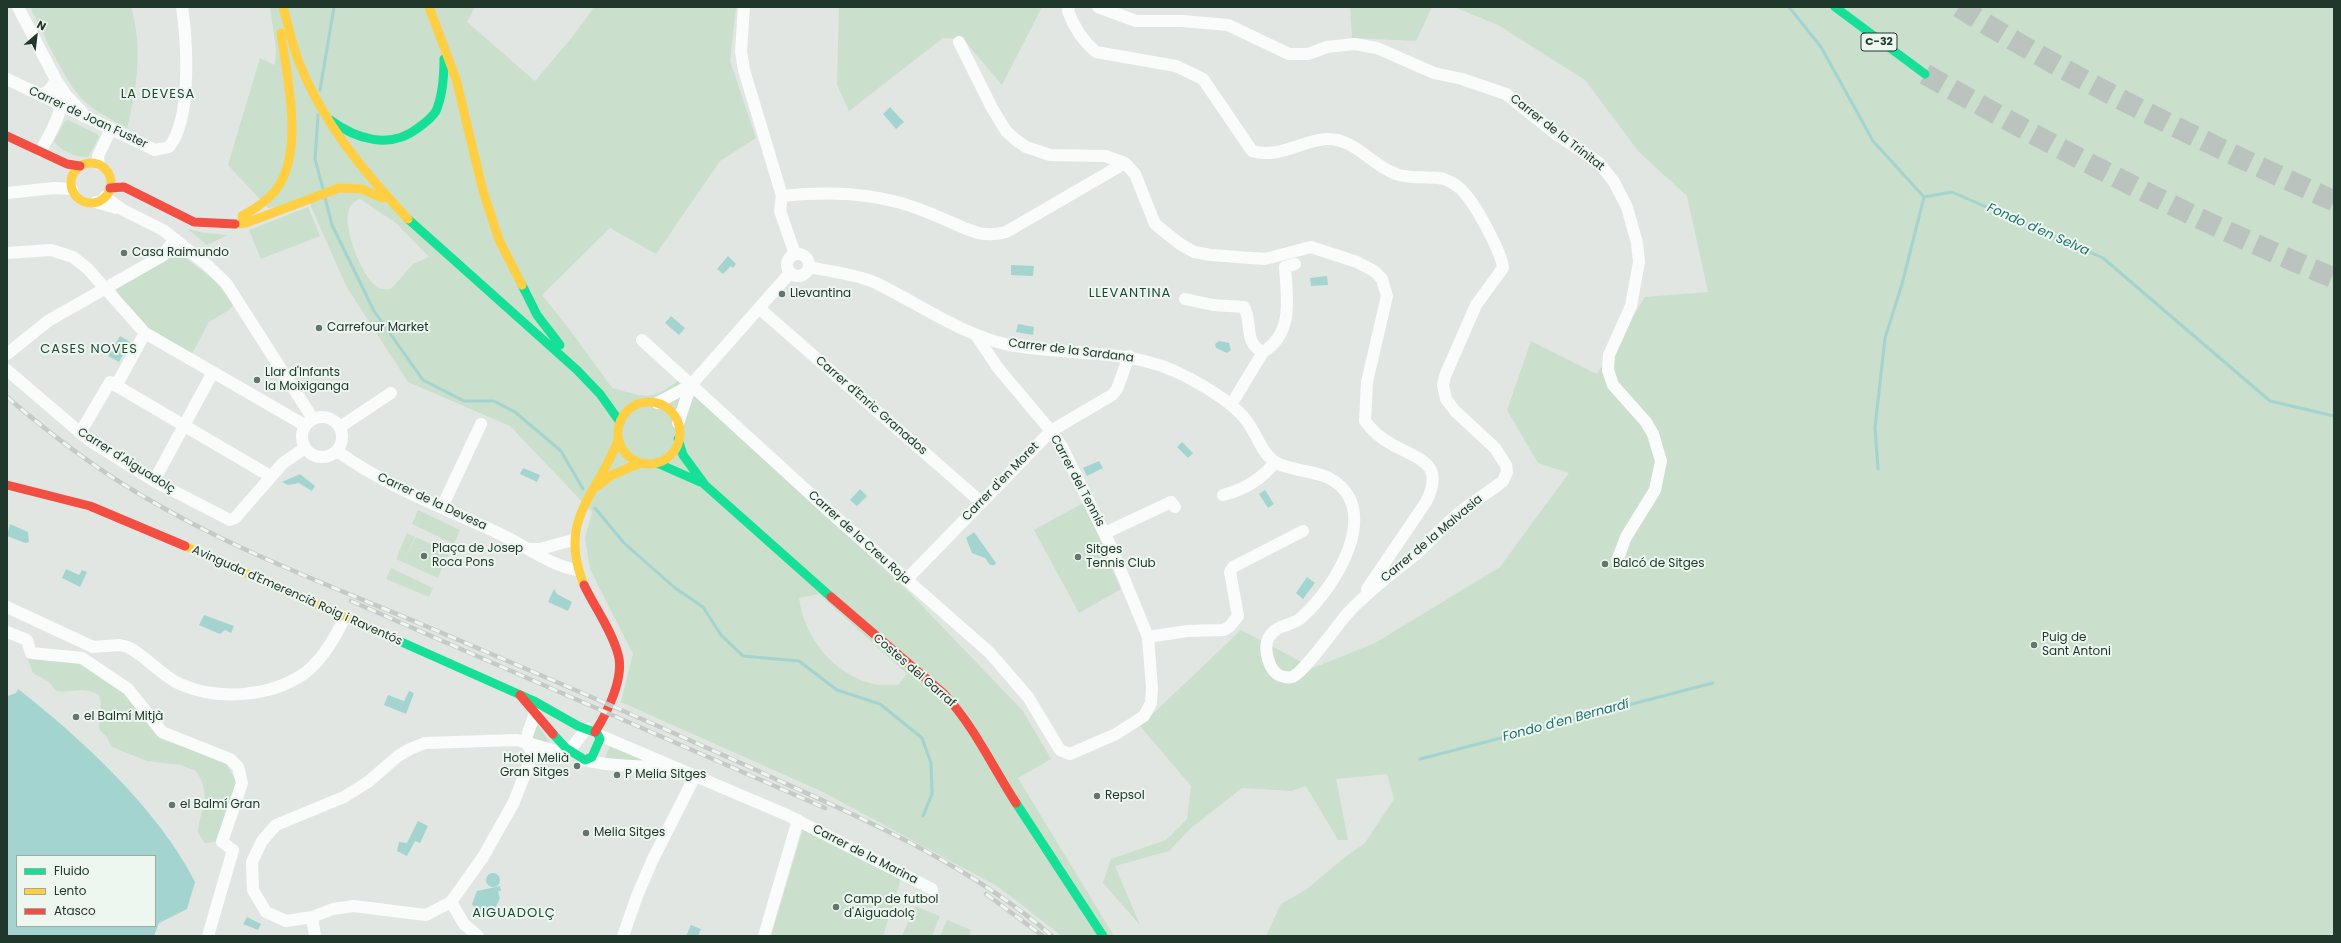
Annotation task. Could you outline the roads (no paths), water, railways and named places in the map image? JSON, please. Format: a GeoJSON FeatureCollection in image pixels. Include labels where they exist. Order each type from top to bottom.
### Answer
{"type":"FeatureCollection","features":[{"type":"Feature","properties":{"kind":"main road"},"geometry":{"type":"LineString","coordinates":[[224,225],[262,204],[280,184],[286,171],[290,149],[289,116],[279,7]]}},
{"type":"Feature","properties":{"kind":"main road"},"geometry":{"type":"LineString","coordinates":[[283,7],[295,52],[310,90],[322,113],[355,162],[393,204],[591,382],[614,396]]}},
{"type":"Feature","properties":{"kind":"main road"},"geometry":{"type":"LineString","coordinates":[[429,7],[444,43],[456,79],[483,191],[499,240],[537,315],[591,382],[620,422]]}},
{"type":"Feature","properties":{"kind":"main road","name":"C-32"},"geometry":{"type":"LineString","coordinates":[[1835,7],[1884,45],[1925,74]]}},
{"type":"Feature","properties":{"kind":"main road"},"geometry":{"type":"LineString","coordinates":[[322,113],[344,130],[362,139],[386,141],[407,136],[424,124],[437,108],[444,81],[444,43]]}},
{"type":"Feature","properties":{"kind":"main road"},"geometry":{"type":"LineString","coordinates":[[7,136],[59,160],[80,166]]}},
{"type":"Feature","properties":{"kind":"main road"},"geometry":{"type":"LineString","coordinates":[[59,160],[73,174]]}},
{"type":"Feature","properties":{"kind":"main road"},"geometry":{"type":"LineString","coordinates":[[132,191],[109,175],[99,164],[89,163],[80,166],[73,174],[72,189],[75,194],[84,201],[104,196],[119,186],[194,222],[224,225],[246,223],[319,195],[351,186],[362,189],[393,204]]}},
{"type":"Feature","properties":{"kind":"main road"},"geometry":{"type":"LineString","coordinates":[[104,196],[109,175]]}},
{"type":"Feature","properties":{"kind":"main road"},"geometry":{"type":"LineString","coordinates":[[628,400],[657,403],[672,412],[678,423],[678,439],[674,452],[657,463]]}},
{"type":"Feature","properties":{"kind":"main road"},"geometry":{"type":"LineString","coordinates":[[585,760],[589,759],[594,753],[600,739],[594,732],[614,694],[619,677],[619,655],[577,570],[573,540],[582,510],[611,457],[618,440],[620,422],[628,409],[641,402]]}},
{"type":"Feature","properties":{"kind":"main road"},"geometry":{"type":"LineString","coordinates":[[678,439],[683,455],[705,485]]}},
{"type":"Feature","properties":{"kind":"main road"},"geometry":{"type":"LineString","coordinates":[[618,440],[626,453],[640,463]]}},
{"type":"Feature","properties":{"kind":"main road"},"geometry":{"type":"LineString","coordinates":[[594,489],[612,475],[640,463],[657,463],[682,472],[705,485]]}},
{"type":"Feature","properties":{"kind":"main road","name":"Avinguda d'Emerencià Roig i Raventós"},"geometry":{"type":"LineString","coordinates":[[7,485],[71,502],[120,518],[543,705],[594,732]]}},
{"type":"Feature","properties":{"kind":"main road","name":"Costes del Garraf"},"geometry":{"type":"LineString","coordinates":[[705,485],[898,656],[944,694],[958,709],[973,730],[1010,794],[1103,936]]}},
{"type":"Feature","properties":{"kind":"main road"},"geometry":{"type":"LineString","coordinates":[[20,498],[41,495]]}},
{"type":"Feature","properties":{"kind":"main road","name":"Avinguda d'Emerencià Roig i Raventós"},"geometry":{"type":"LineString","coordinates":[[520,695],[569,750],[585,760]]}},
{"type":"Feature","properties":{"kind":"street"},"geometry":{"type":"LineString","coordinates":[[18,7],[56,80],[66,95],[89,119]]}},
{"type":"Feature","properties":{"kind":"street","name":"Carrer de Joan Fuster"},"geometry":{"type":"LineString","coordinates":[[7,79],[155,150],[169,147],[177,134],[186,89],[187,43],[182,7]]}},
{"type":"Feature","properties":{"kind":"street"},"geometry":{"type":"LineString","coordinates":[[744,7],[741,51],[744,70],[782,196],[780,211],[795,254]]}},
{"type":"Feature","properties":{"kind":"street","name":"Carrer de la Malvasia"},"geometry":{"type":"LineString","coordinates":[[1070,7],[1068,12],[1073,23],[1087,44],[1096,52],[1176,66],[1203,78],[1252,152],[1259,154],[1274,152],[1292,149],[1326,139],[1339,140],[1352,145],[1380,166],[1396,174],[1430,176],[1446,180],[1458,186],[1467,195],[1500,251],[1503,268],[1476,306],[1445,376],[1443,392],[1446,399],[1455,411],[1495,448],[1506,465],[1507,472],[1499,484],[1452,518],[1421,550],[1360,600],[1302,669],[1292,677],[1283,677],[1276,673],[1267,654],[1268,639],[1276,629],[1294,623],[1303,617],[1331,581],[1344,558],[1355,532],[1355,513],[1352,502],[1345,492],[1327,477],[1275,462]]}},
{"type":"Feature","properties":{"kind":"street","name":"Carrer de la Trinitat"},"geometry":{"type":"LineString","coordinates":[[1098,7],[1136,21],[1183,21],[1228,25],[1289,54],[1308,54],[1327,47],[1354,44],[1378,48],[1434,73],[1462,79],[1506,94],[1561,138],[1599,164],[1614,182],[1627,207],[1637,243],[1639,262],[1631,306],[1609,355],[1608,370],[1613,385],[1646,422],[1653,434],[1661,462],[1655,490],[1626,537],[1617,561]]}},
{"type":"Feature","properties":{"kind":"street"},"geometry":{"type":"LineString","coordinates":[[959,42],[1006,131],[1021,144],[1038,152],[1050,155],[1105,156],[1125,163],[1135,174],[1156,224],[1167,236],[1194,252],[1265,259],[1311,247],[1357,262],[1374,271],[1382,279],[1388,296],[1367,382],[1365,422],[1372,430],[1391,444],[1427,464],[1433,477],[1434,487],[1426,502],[1360,600]]}},
{"type":"Feature","properties":{"kind":"street"},"geometry":{"type":"LineString","coordinates":[[40,95],[49,91],[56,80]]}},
{"type":"Feature","properties":{"kind":"street"},"geometry":{"type":"LineString","coordinates":[[41,151],[62,106],[61,93],[56,80]]}},
{"type":"Feature","properties":{"kind":"street"},"geometry":{"type":"LineString","coordinates":[[99,164],[98,156],[111,129]]}},
{"type":"Feature","properties":{"kind":"street"},"geometry":{"type":"LineString","coordinates":[[782,196],[811,193],[837,193],[896,202],[945,219],[970,232],[990,235],[1006,232],[1125,163]]}},
{"type":"Feature","properties":{"kind":"street"},"geometry":{"type":"LineString","coordinates":[[7,193],[54,188],[72,189]]}},
{"type":"Feature","properties":{"kind":"street"},"geometry":{"type":"LineString","coordinates":[[104,196],[122,210],[159,228],[176,240],[226,283],[313,419]]}},
{"type":"Feature","properties":{"kind":"street"},"geometry":{"type":"LineString","coordinates":[[7,354],[48,321],[162,256],[176,240]]}},
{"type":"Feature","properties":{"kind":"street"},"geometry":{"type":"LineString","coordinates":[[7,252],[51,250],[66,254],[81,263],[145,333],[301,424],[304,429]]}},
{"type":"Feature","properties":{"kind":"street"},"geometry":{"type":"LineString","coordinates":[[795,254],[805,256],[810,267],[805,274],[800,276],[790,273],[787,263],[790,258],[795,254]]}},
{"type":"Feature","properties":{"kind":"street"},"geometry":{"type":"LineString","coordinates":[[1231,405],[1263,352],[1270,348],[1287,317],[1285,267],[1295,264]]}},
{"type":"Feature","properties":{"kind":"street","name":"Carrer de la Sardana"},"geometry":{"type":"LineString","coordinates":[[810,267],[872,281],[976,335],[1009,345],[1129,356],[1158,364],[1187,377],[1231,405],[1247,420],[1268,456],[1275,462]]}},
{"type":"Feature","properties":{"kind":"street"},"geometry":{"type":"LineString","coordinates":[[657,403],[691,385],[760,309],[790,273]]}},
{"type":"Feature","properties":{"kind":"street"},"geometry":{"type":"LineString","coordinates":[[1185,299],[1213,305],[1244,307],[1247,313],[1248,331],[1251,343],[1263,352]]}},
{"type":"Feature","properties":{"kind":"street","name":"Carrer d'Enric Granados"},"geometry":{"type":"LineString","coordinates":[[760,309],[981,502]]}},
{"type":"Feature","properties":{"kind":"street"},"geometry":{"type":"LineString","coordinates":[[116,386],[145,333]]}},
{"type":"Feature","properties":{"kind":"street","name":"Carrer del Tennis"},"geometry":{"type":"LineString","coordinates":[[976,335],[998,368],[1051,431],[1062,447],[1105,532],[1148,637],[1152,688],[1151,703],[1144,716],[1132,725],[1070,754],[1060,750]]}},
{"type":"Feature","properties":{"kind":"street","name":"Carrer de la Creu Roja"},"geometry":{"type":"LineString","coordinates":[[642,340],[906,580],[990,653],[1028,697],[1060,750]]}},
{"type":"Feature","properties":{"kind":"street","name":"Carrer d'en Moret"},"geometry":{"type":"LineString","coordinates":[[906,580],[1051,431],[1112,395],[1117,389],[1129,356]]}},
{"type":"Feature","properties":{"kind":"street","name":"Carrer d'Aiguadolç"},"geometry":{"type":"LineString","coordinates":[[7,370],[80,433],[154,481],[230,520],[235,518],[270,476]]}},
{"type":"Feature","properties":{"kind":"street"},"geometry":{"type":"LineString","coordinates":[[154,481],[182,425],[213,372]]}},
{"type":"Feature","properties":{"kind":"street"},"geometry":{"type":"LineString","coordinates":[[80,433],[110,382],[270,476],[290,457],[305,448]]}},
{"type":"Feature","properties":{"kind":"street"},"geometry":{"type":"LineString","coordinates":[[678,423],[691,385]]}},
{"type":"Feature","properties":{"kind":"street"},"geometry":{"type":"LineString","coordinates":[[340,427],[391,393]]}},
{"type":"Feature","properties":{"kind":"street"},"geometry":{"type":"LineString","coordinates":[[325,417],[340,427],[342,442],[337,451],[326,457],[320,457],[310,453],[305,448],[302,438],[304,429],[313,419],[325,417]]}},
{"type":"Feature","properties":{"kind":"street"},"geometry":{"type":"LineString","coordinates":[[442,507],[481,424]]}},
{"type":"Feature","properties":{"kind":"street","name":"Carrer de la Devesa"},"geometry":{"type":"LineString","coordinates":[[337,451],[370,473],[530,549],[562,566],[577,570]]}},
{"type":"Feature","properties":{"kind":"street"},"geometry":{"type":"LineString","coordinates":[[1223,495],[1237,491],[1265,475],[1275,462]]}},
{"type":"Feature","properties":{"kind":"street"},"geometry":{"type":"LineString","coordinates":[[1105,532],[1171,502],[1175,507]]}},
{"type":"Feature","properties":{"kind":"street"},"geometry":{"type":"LineString","coordinates":[[1148,637],[1187,631],[1224,630],[1230,626],[1238,616],[1230,572],[1233,566],[1302,531]]}},
{"type":"Feature","properties":{"kind":"street"},"geometry":{"type":"LineString","coordinates":[[530,549],[540,549],[573,540]]}},
{"type":"Feature","properties":{"kind":"street"},"geometry":{"type":"LineString","coordinates":[[7,607],[93,646],[120,645],[128,647],[178,683],[189,688],[201,692],[237,695],[275,688],[306,672],[335,636],[345,617]]}},
{"type":"Feature","properties":{"kind":"street"},"geometry":{"type":"LineString","coordinates":[[7,632],[27,640],[31,653],[82,658],[128,689],[162,732],[224,754],[238,767],[242,783],[222,842],[233,850],[208,936]]}},
{"type":"Feature","properties":{"kind":"street"},"geometry":{"type":"LineString","coordinates":[[534,709],[534,720],[527,733],[527,742],[530,747],[531,758],[514,802],[483,857],[450,902],[426,915],[353,906],[333,909],[312,917],[286,921],[266,912],[253,890],[252,862],[262,842],[276,826],[344,798],[378,775],[398,756],[425,744],[500,740],[527,742],[559,752],[569,750],[594,732]]}},
{"type":"Feature","properties":{"kind":"street","name":"Avinguda d'Emerencià Roig i Raventós"},"geometry":{"type":"LineString","coordinates":[[594,732],[798,820]]}},
{"type":"Feature","properties":{"kind":"street","name":"Avinguda d'Emerencià Roig i Raventós"},"geometry":{"type":"LineString","coordinates":[[585,760],[599,765],[649,766],[691,775]]}},
{"type":"Feature","properties":{"kind":"street"},"geometry":{"type":"LineString","coordinates":[[623,936],[636,896],[691,775]]}},
{"type":"Feature","properties":{"kind":"street"},"geometry":{"type":"LineString","coordinates":[[764,936],[798,820]]}},
{"type":"Feature","properties":{"kind":"street","name":"Carrer de la Marina"},"geometry":{"type":"LineString","coordinates":[[798,820],[932,889]]}},
{"type":"Feature","properties":{"kind":"street"},"geometry":{"type":"LineString","coordinates":[[450,902],[464,924],[478,936]]}},
{"type":"Feature","properties":{"kind":"street"},"geometry":{"type":"LineString","coordinates":[[312,917],[315,936]]}},
{"type":"Feature","properties":{"kind":"water"},"geometry":{"type":"Polygon","coordinates":[[[890,107],[904,122],[896,129],[883,114],[890,107]]]}},
{"type":"Feature","properties":{"kind":"water"},"geometry":{"type":"Polygon","coordinates":[[[728,256],[736,264],[733,268],[731,266],[723,274],[717,269],[728,256]]]}},
{"type":"Feature","properties":{"kind":"water"},"geometry":{"type":"Polygon","coordinates":[[[1011,265],[1034,266],[1033,276],[1011,275],[1011,265]]]}},
{"type":"Feature","properties":{"kind":"water"},"geometry":{"type":"Polygon","coordinates":[[[1327,276],[1328,285],[1311,286],[1310,278],[1327,276]]]}},
{"type":"Feature","properties":{"kind":"water"},"geometry":{"type":"Polygon","coordinates":[[[671,316],[685,328],[679,335],[665,323],[671,316]]]}},
{"type":"Feature","properties":{"kind":"water"},"geometry":{"type":"Polygon","coordinates":[[[1018,324],[1034,327],[1033,335],[1016,332],[1018,324]]]}},
{"type":"Feature","properties":{"kind":"water"},"geometry":{"type":"Polygon","coordinates":[[[120,336],[130,342],[119,362],[108,356],[120,336]]]}},
{"type":"Feature","properties":{"kind":"water"},"geometry":{"type":"Polygon","coordinates":[[[1219,341],[1229,343],[1231,350],[1227,353],[1216,348],[1215,344],[1219,341]]]}},
{"type":"Feature","properties":{"kind":"water"},"geometry":{"type":"Polygon","coordinates":[[[1182,442],[1193,453],[1188,458],[1177,447],[1182,442]]]}},
{"type":"Feature","properties":{"kind":"water"},"geometry":{"type":"Polygon","coordinates":[[[1099,461],[1103,468],[1087,476],[1083,468],[1099,461]]]}},
{"type":"Feature","properties":{"kind":"water"},"geometry":{"type":"Polygon","coordinates":[[[523,468],[540,475],[537,482],[520,474],[523,468]]]}},
{"type":"Feature","properties":{"kind":"water"},"geometry":{"type":"Polygon","coordinates":[[[300,474],[315,486],[312,491],[299,483],[288,485],[282,482],[300,474]]]}},
{"type":"Feature","properties":{"kind":"water"},"geometry":{"type":"Polygon","coordinates":[[[860,489],[867,496],[857,506],[850,500],[860,489]]]}},
{"type":"Feature","properties":{"kind":"water"},"geometry":{"type":"Polygon","coordinates":[[[1265,490],[1274,504],[1268,508],[1259,494],[1265,490]]]}},
{"type":"Feature","properties":{"kind":"water"},"geometry":{"type":"Polygon","coordinates":[[[10,524],[28,532],[29,542],[25,543],[7,536],[10,524]]]}},
{"type":"Feature","properties":{"kind":"water"},"geometry":{"type":"Polygon","coordinates":[[[974,532],[996,563],[994,565],[990,565],[985,558],[972,553],[966,538],[974,532]]]}},
{"type":"Feature","properties":{"kind":"water"},"geometry":{"type":"Polygon","coordinates":[[[66,569],[79,575],[82,570],[87,572],[80,587],[62,578],[66,569]]]}},
{"type":"Feature","properties":{"kind":"water"},"geometry":{"type":"Polygon","coordinates":[[[1307,577],[1315,583],[1303,599],[1296,593],[1307,577]]]}},
{"type":"Feature","properties":{"kind":"water"},"geometry":{"type":"Polygon","coordinates":[[[554,589],[557,594],[572,602],[568,611],[548,602],[554,589]]]}},
{"type":"Feature","properties":{"kind":"water"},"geometry":{"type":"Polygon","coordinates":[[[204,615],[234,626],[231,633],[225,630],[220,634],[199,625],[204,615]]]}},
{"type":"Feature","properties":{"kind":"water"},"geometry":{"type":"Polygon","coordinates":[[[18,689],[92,753],[140,802],[161,828],[179,855],[195,882],[187,909],[159,923],[154,936],[7,936],[7,694],[8,696],[16,693],[18,689]]]}},
{"type":"Feature","properties":{"kind":"water"},"geometry":{"type":"Polygon","coordinates":[[[409,691],[414,693],[406,714],[384,705],[388,695],[404,701],[409,691]]]}},
{"type":"Feature","properties":{"kind":"water"},"geometry":{"type":"Polygon","coordinates":[[[418,821],[428,826],[420,843],[415,841],[407,856],[397,851],[399,842],[407,843],[418,821]]]}},
{"type":"Feature","properties":{"kind":"water"},"geometry":{"type":"Polygon","coordinates":[[[493,873],[498,875],[500,880],[498,885],[493,887],[488,885],[486,880],[488,875],[493,873]]]}},
{"type":"Feature","properties":{"kind":"water"},"geometry":{"type":"Polygon","coordinates":[[[500,886],[501,891],[498,891],[500,898],[496,907],[487,917],[480,917],[472,904],[477,891],[500,886]]]}},
{"type":"Feature","properties":{"kind":"water"},"geometry":{"type":"Polygon","coordinates":[[[247,917],[261,924],[258,930],[243,924],[247,917]]]}},
{"type":"Feature","properties":{"kind":"water"},"geometry":{"type":"Polygon","coordinates":[[[691,925],[701,929],[698,936],[686,936],[691,925]]]}},
{"type":"Feature","properties":{"kind":"waterway"},"geometry":{"type":"LineString","coordinates":[[320,90],[334,7]]}},
{"type":"Feature","properties":{"kind":"waterway","name":"Fondo d'en Selva"},"geometry":{"type":"LineString","coordinates":[[1789,7],[1821,47],[1873,141],[1924,197],[1952,192],[2103,258],[2270,401],[2334,416]]}},
{"type":"Feature","properties":{"kind":"waterway"},"geometry":{"type":"LineString","coordinates":[[318,115],[315,159],[323,189]]}},
{"type":"Feature","properties":{"kind":"waterway"},"geometry":{"type":"LineString","coordinates":[[1878,469],[1875,427],[1885,338],[1902,284],[1924,197]]}},
{"type":"Feature","properties":{"kind":"waterway"},"geometry":{"type":"LineString","coordinates":[[325,198],[332,225],[374,311],[423,380],[464,401],[494,401],[515,412],[561,451],[583,489]]}},
{"type":"Feature","properties":{"kind":"waterway"},"geometry":{"type":"LineString","coordinates":[[595,508],[624,543],[675,588],[703,607],[721,635],[743,656],[799,661],[837,690],[880,704],[922,738],[931,763],[932,794],[923,816]]}},
{"type":"Feature","properties":{"kind":"waterway","name":"Fondo d'en Bernardí"},"geometry":{"type":"LineString","coordinates":[[1420,759],[1713,683]]}},
{"type":"Feature","properties":{"kind":"tunnel"},"geometry":{"type":"LineString","coordinates":[[1959,7],[2004,35],[2143,111],[2334,201]]}},
{"type":"Feature","properties":{"kind":"tunnel"},"geometry":{"type":"LineString","coordinates":[[1925,74],[2075,156],[2177,208],[2281,256],[2334,278]]}},
{"type":"Feature","properties":{"kind":"railway"},"geometry":{"type":"LineString","coordinates":[[7,397],[39,424],[106,473],[174,514],[243,549],[646,721],[887,831],[956,868],[1021,911],[1052,936]]}},
{"type":"Feature","properties":{"kind":"railway"},"geometry":{"type":"LineString","coordinates":[[351,601],[825,808]]}},
{"type":"Feature","properties":{"kind":"railway"},"geometry":{"type":"LineString","coordinates":[[986,894],[1043,936]]}},
{"type":"Feature","properties":{"kind":"place","name":"Casa Raimundo"},"geometry":{"type":"Point","coordinates":[124,253]}},
{"type":"Feature","properties":{"kind":"place","name":"Llevantina"},"geometry":{"type":"Point","coordinates":[782,294]}},
{"type":"Feature","properties":{"kind":"place","name":"Carrefour Market"},"geometry":{"type":"Point","coordinates":[319,328]}},
{"type":"Feature","properties":{"kind":"place","name":"Llar d'Infants la Moixiganga"},"geometry":{"type":"Point","coordinates":[257,380]}},
{"type":"Feature","properties":{"kind":"place","name":"Plaça de Josep Roca Pons"},"geometry":{"type":"Point","coordinates":[424,556]}},
{"type":"Feature","properties":{"kind":"place","name":"Sitges Tennis Club"},"geometry":{"type":"Point","coordinates":[1078,557]}},
{"type":"Feature","properties":{"kind":"place","name":"Balcó de Sitges"},"geometry":{"type":"Point","coordinates":[1605,564]}},
{"type":"Feature","properties":{"kind":"place","name":"Puig de Sant Antoni"},"geometry":{"type":"Point","coordinates":[2034,645]}},
{"type":"Feature","properties":{"kind":"place","name":"el Balmí Mitjà"},"geometry":{"type":"Point","coordinates":[76,717]}},
{"type":"Feature","properties":{"kind":"place","name":"Hotel Melià Gran Sitges"},"geometry":{"type":"Point","coordinates":[577,766]}},
{"type":"Feature","properties":{"kind":"place","name":"P Melia Sitges"},"geometry":{"type":"Point","coordinates":[617,775]}},
{"type":"Feature","properties":{"kind":"place","name":"Repsol"},"geometry":{"type":"Point","coordinates":[1097,796]}},
{"type":"Feature","properties":{"kind":"place","name":"el Balmí Gran"},"geometry":{"type":"Point","coordinates":[172,805]}},
{"type":"Feature","properties":{"kind":"place","name":"Melia Sitges"},"geometry":{"type":"Point","coordinates":[586,833]}},
{"type":"Feature","properties":{"kind":"place","name":"Camp de futbol d'Aiguadolç"},"geometry":{"type":"Point","coordinates":[836,907]}},
{"type":"Feature","properties":{"kind":"district","name":"LA DEVESA"},"geometry":{"type":"Point","coordinates":[158,95]}},
{"type":"Feature","properties":{"kind":"district","name":"LLEVANTINA"},"geometry":{"type":"Point","coordinates":[1130,294]}},
{"type":"Feature","properties":{"kind":"district","name":"CASES NOVES"},"geometry":{"type":"Point","coordinates":[89,350]}},
{"type":"Feature","properties":{"kind":"district","name":"AIGUADOLÇ"},"geometry":{"type":"Point","coordinates":[514,914]}}]}
